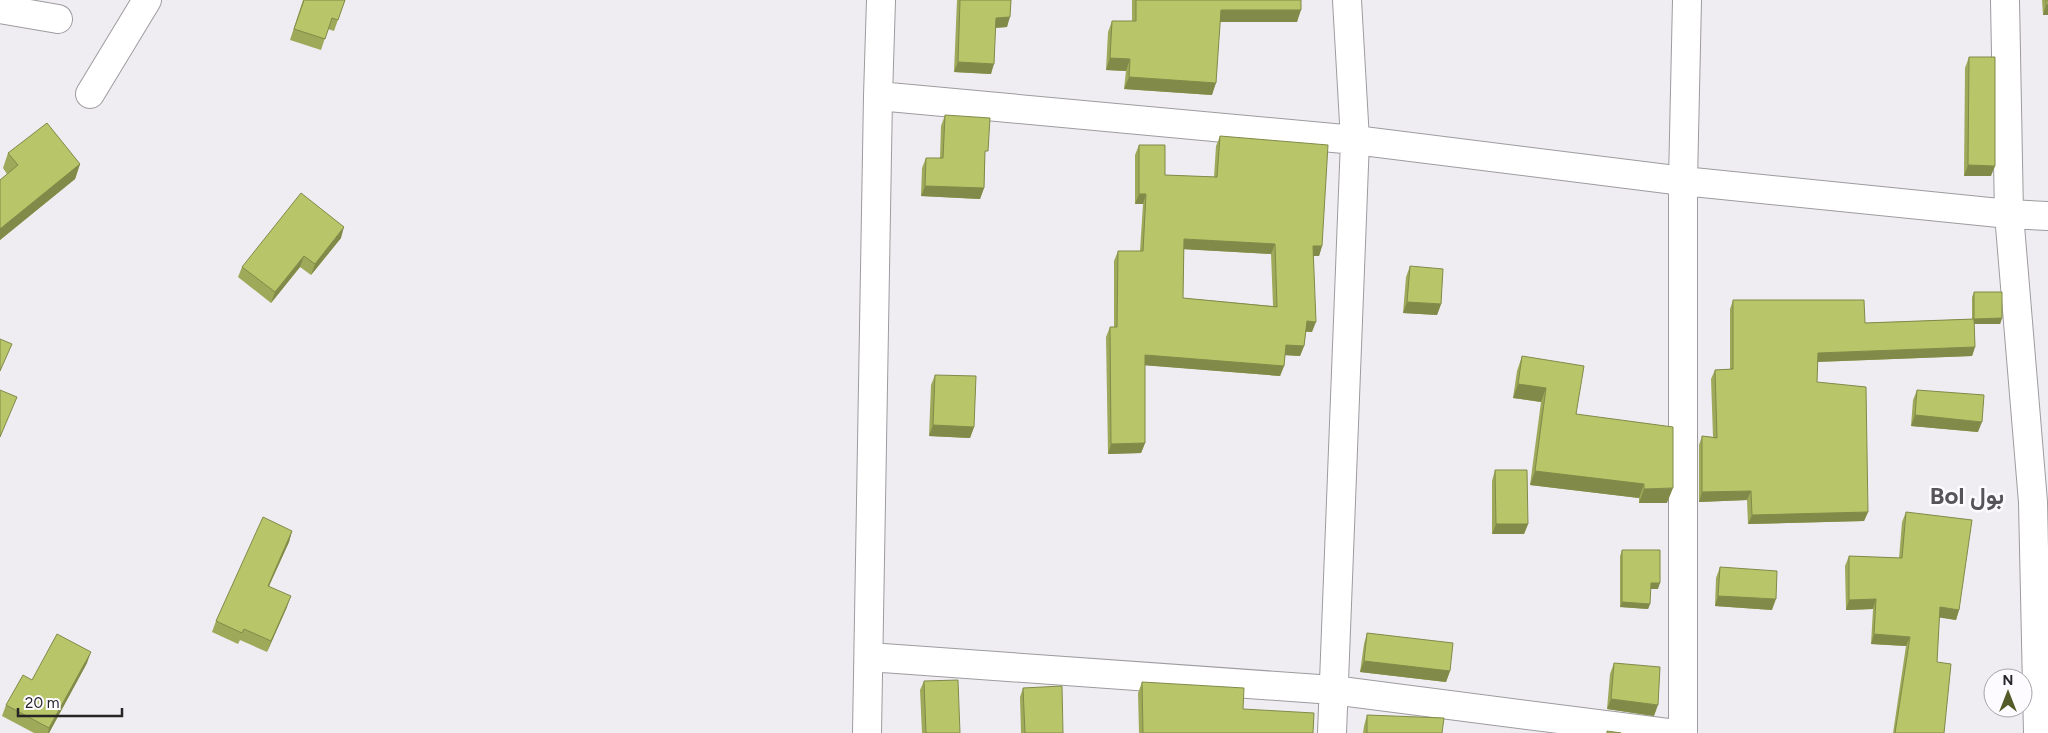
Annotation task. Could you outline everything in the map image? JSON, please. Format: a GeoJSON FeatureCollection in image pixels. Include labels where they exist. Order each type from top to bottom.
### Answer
{"type":"FeatureCollection","features":[{"type":"Feature","properties":{"kind":"street"},"geometry":{"type":"LineString","coordinates":[[90,94],[148,0]]}},
{"type":"Feature","properties":{"kind":"street"},"geometry":{"type":"LineString","coordinates":[[867,733],[881,0]]}},
{"type":"Feature","properties":{"kind":"street"},"geometry":{"type":"LineString","coordinates":[[1332,733],[1355,140],[1347,0]]}},
{"type":"Feature","properties":{"kind":"street"},"geometry":{"type":"LineString","coordinates":[[1683,733],[1683,181],[1687,0]]}},
{"type":"Feature","properties":{"kind":"street"},"geometry":{"type":"LineString","coordinates":[[2005,0],[2009,214],[2033,502],[2038,733]]}},
{"type":"Feature","properties":{"kind":"street"},"geometry":{"type":"LineString","coordinates":[[0,9],[58,19]]}},
{"type":"Feature","properties":{"kind":"street"},"geometry":{"type":"LineString","coordinates":[[878,96],[1355,140],[1683,181],[2009,214],[2048,216]]}},
{"type":"Feature","properties":{"kind":"street"},"geometry":{"type":"LineString","coordinates":[[869,657],[1333,690],[1668,733]]}},
{"type":"Feature","properties":{"kind":"building"},"geometry":{"type":"Polygon","coordinates":[[[304,0],[345,0],[338,20],[332,18],[325,39],[294,29],[304,0]]]}},
{"type":"Feature","properties":{"kind":"building"},"geometry":{"type":"Polygon","coordinates":[[[960,0],[1011,0],[1010,17],[996,18],[994,64],[958,62],[960,0]]]}},
{"type":"Feature","properties":{"kind":"building"},"geometry":{"type":"Polygon","coordinates":[[[1136,0],[1301,0],[1301,10],[1221,10],[1216,83],[1129,77],[1130,59],[1110,58],[1112,21],[1136,21],[1136,0]]]}},
{"type":"Feature","properties":{"kind":"building"},"geometry":{"type":"Polygon","coordinates":[[[1969,57],[1995,57],[1995,166],[1968,165],[1969,57]]]}},
{"type":"Feature","properties":{"kind":"building"},"geometry":{"type":"Polygon","coordinates":[[[945,115],[990,118],[988,151],[985,151],[984,188],[925,186],[926,158],[943,158],[945,115]]]}},
{"type":"Feature","properties":{"kind":"building"},"geometry":{"type":"Polygon","coordinates":[[[47,123],[80,164],[0,229],[0,180],[18,165],[8,153],[47,123]]]}},
{"type":"Feature","properties":{"kind":"building"},"geometry":{"type":"Polygon","coordinates":[[[1220,136],[1328,145],[1322,246],[1313,246],[1316,322],[1307,321],[1304,346],[1286,345],[1284,366],[1145,355],[1145,443],[1111,444],[1110,327],[1117,327],[1118,251],[1143,251],[1146,194],[1139,194],[1139,145],[1165,145],[1165,175],[1217,177],[1220,136]],[[1184,239],[1183,298],[1277,307],[1275,244],[1184,239]]]}},
{"type":"Feature","properties":{"kind":"building"},"geometry":{"type":"Polygon","coordinates":[[[301,193],[344,227],[315,264],[304,256],[275,292],[242,267],[301,193]]]}},
{"type":"Feature","properties":{"kind":"building"},"geometry":{"type":"Polygon","coordinates":[[[1410,266],[1443,269],[1441,304],[1407,302],[1410,266]]]}},
{"type":"Feature","properties":{"kind":"building"},"geometry":{"type":"Polygon","coordinates":[[[1974,292],[2002,292],[2002,318],[1974,319],[1974,292]]]}},
{"type":"Feature","properties":{"kind":"building"},"geometry":{"type":"Polygon","coordinates":[[[1733,300],[1864,300],[1865,323],[1974,319],[1975,347],[1818,353],[1817,382],[1866,387],[1868,512],[1752,515],[1751,491],[1702,492],[1702,436],[1717,438],[1715,370],[1733,369],[1733,300]]]}},
{"type":"Feature","properties":{"kind":"building"},"geometry":{"type":"Polygon","coordinates":[[[0,339],[12,344],[0,371],[0,339]]]}},
{"type":"Feature","properties":{"kind":"building"},"geometry":{"type":"Polygon","coordinates":[[[1522,356],[1584,366],[1576,414],[1673,427],[1673,488],[1644,489],[1644,484],[1535,471],[1546,388],[1518,384],[1522,356]]]}},
{"type":"Feature","properties":{"kind":"building"},"geometry":{"type":"Polygon","coordinates":[[[935,375],[976,376],[974,427],[933,425],[935,375]]]}},
{"type":"Feature","properties":{"kind":"building"},"geometry":{"type":"Polygon","coordinates":[[[0,390],[17,397],[0,437],[0,390]]]}},
{"type":"Feature","properties":{"kind":"building"},"geometry":{"type":"Polygon","coordinates":[[[1917,390],[1984,395],[1982,422],[1915,415],[1917,390]]]}},
{"type":"Feature","properties":{"kind":"building"},"geometry":{"type":"Polygon","coordinates":[[[1495,470],[1527,470],[1528,524],[1496,524],[1495,470]]]}},
{"type":"Feature","properties":{"kind":"building"},"geometry":{"type":"Polygon","coordinates":[[[1906,512],[1972,520],[1959,610],[1940,607],[1937,662],[1951,664],[1944,733],[1895,733],[1910,637],[1874,634],[1876,599],[1849,600],[1849,556],[1902,558],[1906,512]]]}},
{"type":"Feature","properties":{"kind":"building"},"geometry":{"type":"Polygon","coordinates":[[[263,517],[292,531],[268,586],[291,596],[271,641],[244,629],[242,633],[216,621],[263,517]]]}},
{"type":"Feature","properties":{"kind":"building"},"geometry":{"type":"Polygon","coordinates":[[[1622,550],[1660,550],[1660,583],[1651,583],[1650,604],[1622,602],[1622,550]]]}},
{"type":"Feature","properties":{"kind":"building"},"geometry":{"type":"Polygon","coordinates":[[[1720,567],[1777,571],[1776,599],[1718,596],[1720,567]]]}},
{"type":"Feature","properties":{"kind":"building"},"geometry":{"type":"Polygon","coordinates":[[[1367,633],[1453,643],[1450,671],[1364,661],[1367,633]]]}},
{"type":"Feature","properties":{"kind":"building"},"geometry":{"type":"Polygon","coordinates":[[[57,634],[91,652],[49,728],[6,705],[23,675],[32,680],[57,634]]]}},
{"type":"Feature","properties":{"kind":"building"},"geometry":{"type":"Polygon","coordinates":[[[1614,663],[1660,667],[1658,705],[1611,699],[1614,663]]]}},
{"type":"Feature","properties":{"kind":"building"},"geometry":{"type":"Polygon","coordinates":[[[958,680],[960,733],[926,733],[924,681],[958,680]]]}},
{"type":"Feature","properties":{"kind":"building"},"geometry":{"type":"Polygon","coordinates":[[[1142,682],[1244,688],[1243,709],[1314,713],[1313,733],[1143,733],[1142,682]]]}},
{"type":"Feature","properties":{"kind":"building"},"geometry":{"type":"Polygon","coordinates":[[[1062,686],[1063,733],[1025,733],[1023,688],[1062,686]]]}},
{"type":"Feature","properties":{"kind":"building"},"geometry":{"type":"Polygon","coordinates":[[[1367,715],[1444,718],[1442,733],[1367,733],[1367,715]]]}},
{"type":"Feature","properties":{"kind":"district","name":"Bol بول"},"geometry":{"type":"Point","coordinates":[1967,496]}}]}
